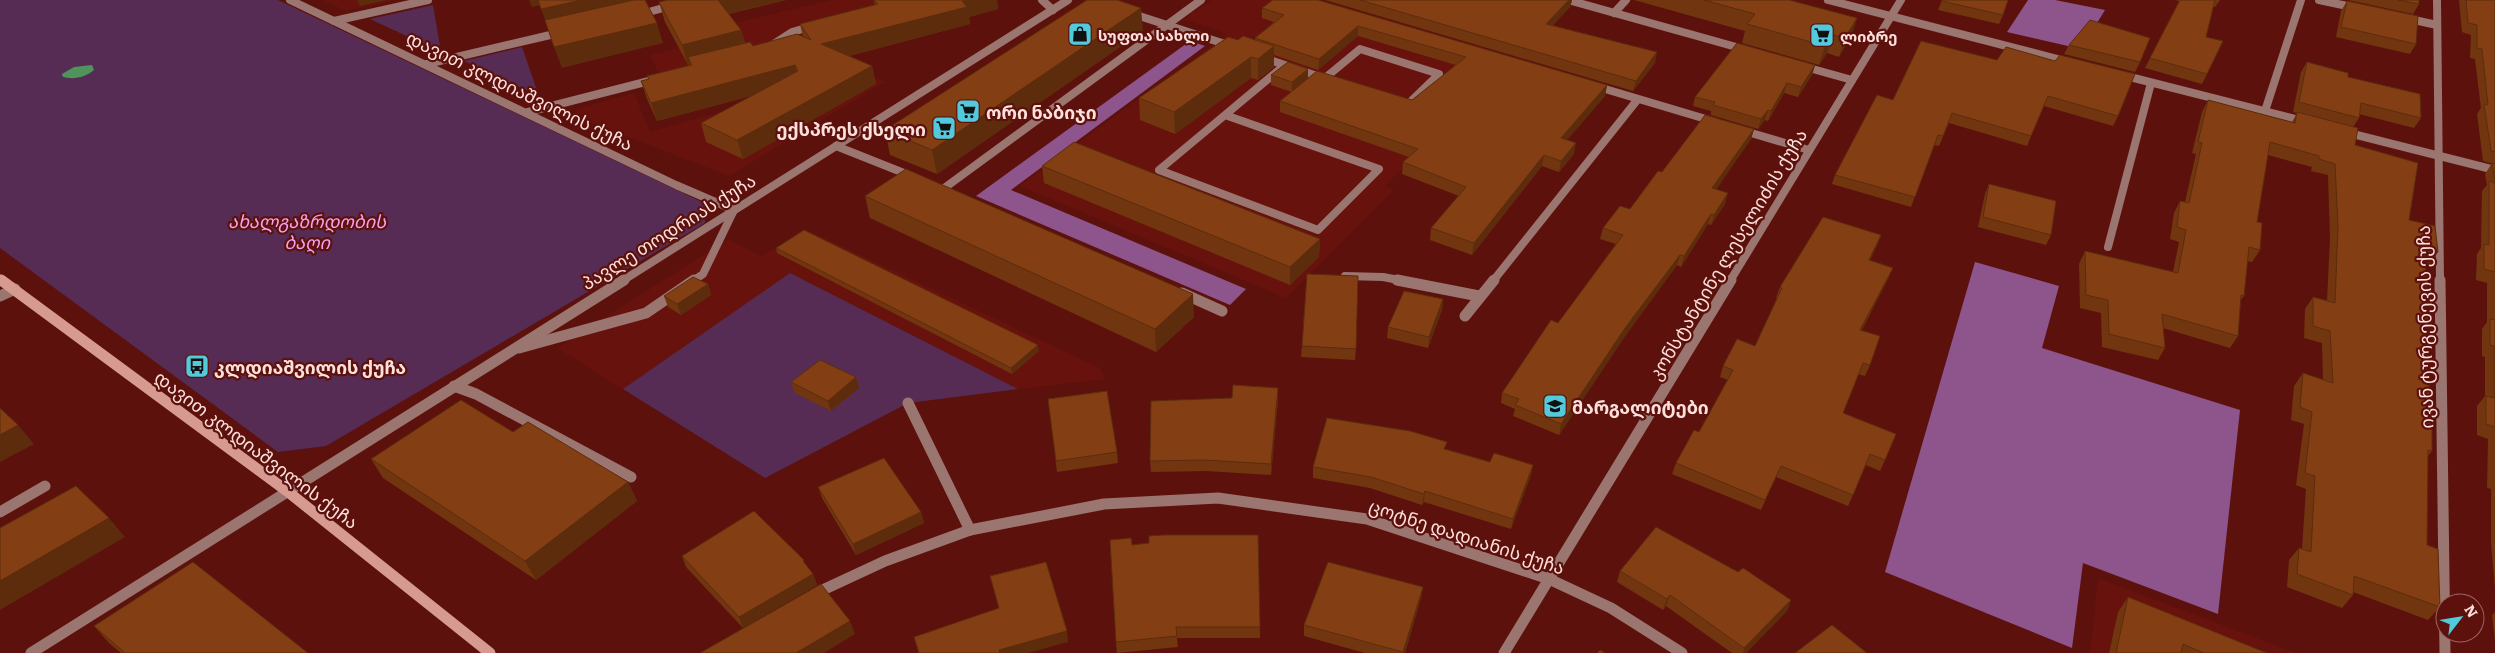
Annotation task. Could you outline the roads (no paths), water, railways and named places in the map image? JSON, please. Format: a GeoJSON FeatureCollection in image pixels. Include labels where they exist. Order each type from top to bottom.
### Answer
{"type":"FeatureCollection","features":[{"type":"Feature","properties":{"kind":"main road","name":"დავით კლდიაშვილის ქუჩა"},"geometry":{"type":"LineString","coordinates":[[0,279],[286,491],[490,653]]}},
{"type":"Feature","properties":{"kind":"street","name":"დავით კლდიაშვილის ქუჩა"},"geometry":{"type":"LineString","coordinates":[[290,0],[528,112],[676,185],[734,210]]}},
{"type":"Feature","properties":{"kind":"street"},"geometry":{"type":"LineString","coordinates":[[334,20],[416,1],[428,0]]}},
{"type":"Feature","properties":{"kind":"street"},"geometry":{"type":"LineString","coordinates":[[628,17],[692,0]]}},
{"type":"Feature","properties":{"kind":"street"},"geometry":{"type":"LineString","coordinates":[[1042,0],[1053,10]]}},
{"type":"Feature","properties":{"kind":"street","name":"პავლე თოდრიას ქუჩა"},"geometry":{"type":"LineString","coordinates":[[31,653],[1068,0]]}},
{"type":"Feature","properties":{"kind":"street"},"geometry":{"type":"LineString","coordinates":[[836,146],[939,187],[1201,0]]}},
{"type":"Feature","properties":{"kind":"street"},"geometry":{"type":"LineString","coordinates":[[1568,0],[1757,53]]}},
{"type":"Feature","properties":{"kind":"street"},"geometry":{"type":"LineString","coordinates":[[1614,13],[1626,0]]}},
{"type":"Feature","properties":{"kind":"street"},"geometry":{"type":"LineString","coordinates":[[1828,0],[2074,63]]}},
{"type":"Feature","properties":{"kind":"street","name":"კონსტანტინე ლესელიძის ქუჩა"},"geometry":{"type":"LineString","coordinates":[[1504,653],[1901,0]]}},
{"type":"Feature","properties":{"kind":"street"},"geometry":{"type":"LineString","coordinates":[[2264,111],[2301,0]]}},
{"type":"Feature","properties":{"kind":"street"},"geometry":{"type":"LineString","coordinates":[[2319,0],[2364,10]]}},
{"type":"Feature","properties":{"kind":"street","name":"ივან ტურგენევის ქუჩა"},"geometry":{"type":"LineString","coordinates":[[2437,0],[2445,653]]}},
{"type":"Feature","properties":{"kind":"street"},"geometry":{"type":"LineString","coordinates":[[1120,9],[1241,50]]}},
{"type":"Feature","properties":{"kind":"street"},"geometry":{"type":"LineString","coordinates":[[2401,17],[2437,25]]}},
{"type":"Feature","properties":{"kind":"street"},"geometry":{"type":"LineString","coordinates":[[761,52],[792,32],[820,24]]}},
{"type":"Feature","properties":{"kind":"street"},"geometry":{"type":"LineString","coordinates":[[427,64],[571,30]]}},
{"type":"Feature","properties":{"kind":"street"},"geometry":{"type":"LineString","coordinates":[[1325,78],[1360,49],[1439,74],[1407,105],[1389,99]]}},
{"type":"Feature","properties":{"kind":"street"},"geometry":{"type":"LineString","coordinates":[[1250,53],[1334,81]]}},
{"type":"Feature","properties":{"kind":"street"},"geometry":{"type":"LineString","coordinates":[[1795,64],[1852,80]]}},
{"type":"Feature","properties":{"kind":"street"},"geometry":{"type":"LineString","coordinates":[[1224,115],[1379,169],[1318,230],[1158,170],[1224,115],[1286,65]]}},
{"type":"Feature","properties":{"kind":"street"},"geometry":{"type":"LineString","coordinates":[[2113,73],[2313,124]]}},
{"type":"Feature","properties":{"kind":"street"},"geometry":{"type":"LineString","coordinates":[[528,112],[664,77]]}},
{"type":"Feature","properties":{"kind":"street"},"geometry":{"type":"LineString","coordinates":[[2108,247],[2151,82]]}},
{"type":"Feature","properties":{"kind":"street"},"geometry":{"type":"LineString","coordinates":[[1590,85],[1724,125]]}},
{"type":"Feature","properties":{"kind":"street"},"geometry":{"type":"LineString","coordinates":[[1465,316],[1638,99]]}},
{"type":"Feature","properties":{"kind":"street"},"geometry":{"type":"LineString","coordinates":[[1733,128],[1809,150]]}},
{"type":"Feature","properties":{"kind":"street"},"geometry":{"type":"LineString","coordinates":[[2332,129],[2495,170]]}},
{"type":"Feature","properties":{"kind":"street"},"geometry":{"type":"LineString","coordinates":[[508,351],[646,313],[703,274],[734,210]]}},
{"type":"Feature","properties":{"kind":"street"},"geometry":{"type":"LineString","coordinates":[[1336,277],[1383,277],[1480,296]]}},
{"type":"Feature","properties":{"kind":"street"},"geometry":{"type":"LineString","coordinates":[[1168,287],[1222,311]]}},
{"type":"Feature","properties":{"kind":"street"},"geometry":{"type":"LineString","coordinates":[[0,296],[15,289]]}},
{"type":"Feature","properties":{"kind":"street"},"geometry":{"type":"LineString","coordinates":[[454,386],[476,394],[631,477]]}},
{"type":"Feature","properties":{"kind":"street"},"geometry":{"type":"LineString","coordinates":[[908,403],[970,530]]}},
{"type":"Feature","properties":{"kind":"street"},"geometry":{"type":"LineString","coordinates":[[0,512],[45,486]]}},
{"type":"Feature","properties":{"kind":"street","name":"ცოტნე დადიანის ქუჩა"},"geometry":{"type":"LineString","coordinates":[[803,600],[885,561],[970,530],[1104,504],[1218,498],[1367,519],[1549,579],[1610,608],[1682,653]]}},
{"type":"Feature","properties":{"kind":"place","name":"სუფთა სახლი"},"geometry":{"type":"Point","coordinates":[1080,34]}},
{"type":"Feature","properties":{"kind":"place","name":"ლიბრე"},"geometry":{"type":"Point","coordinates":[1822,35]}},
{"type":"Feature","properties":{"kind":"place","name":"ორი ნაბიჯი"},"geometry":{"type":"Point","coordinates":[968,111]}},
{"type":"Feature","properties":{"kind":"place","name":"ექსპრეს ქსელი"},"geometry":{"type":"Point","coordinates":[944,128]}},
{"type":"Feature","properties":{"kind":"place","name":"კლდიაშვილის ქუჩა"},"geometry":{"type":"Point","coordinates":[197,366]}},
{"type":"Feature","properties":{"kind":"place","name":"მარგალიტები"},"geometry":{"type":"Point","coordinates":[1555,406]}},
{"type":"Feature","properties":{"kind":"park label","name":"ახალგაზრდობის ბაღი"},"geometry":{"type":"Point","coordinates":[307,230]}}]}
